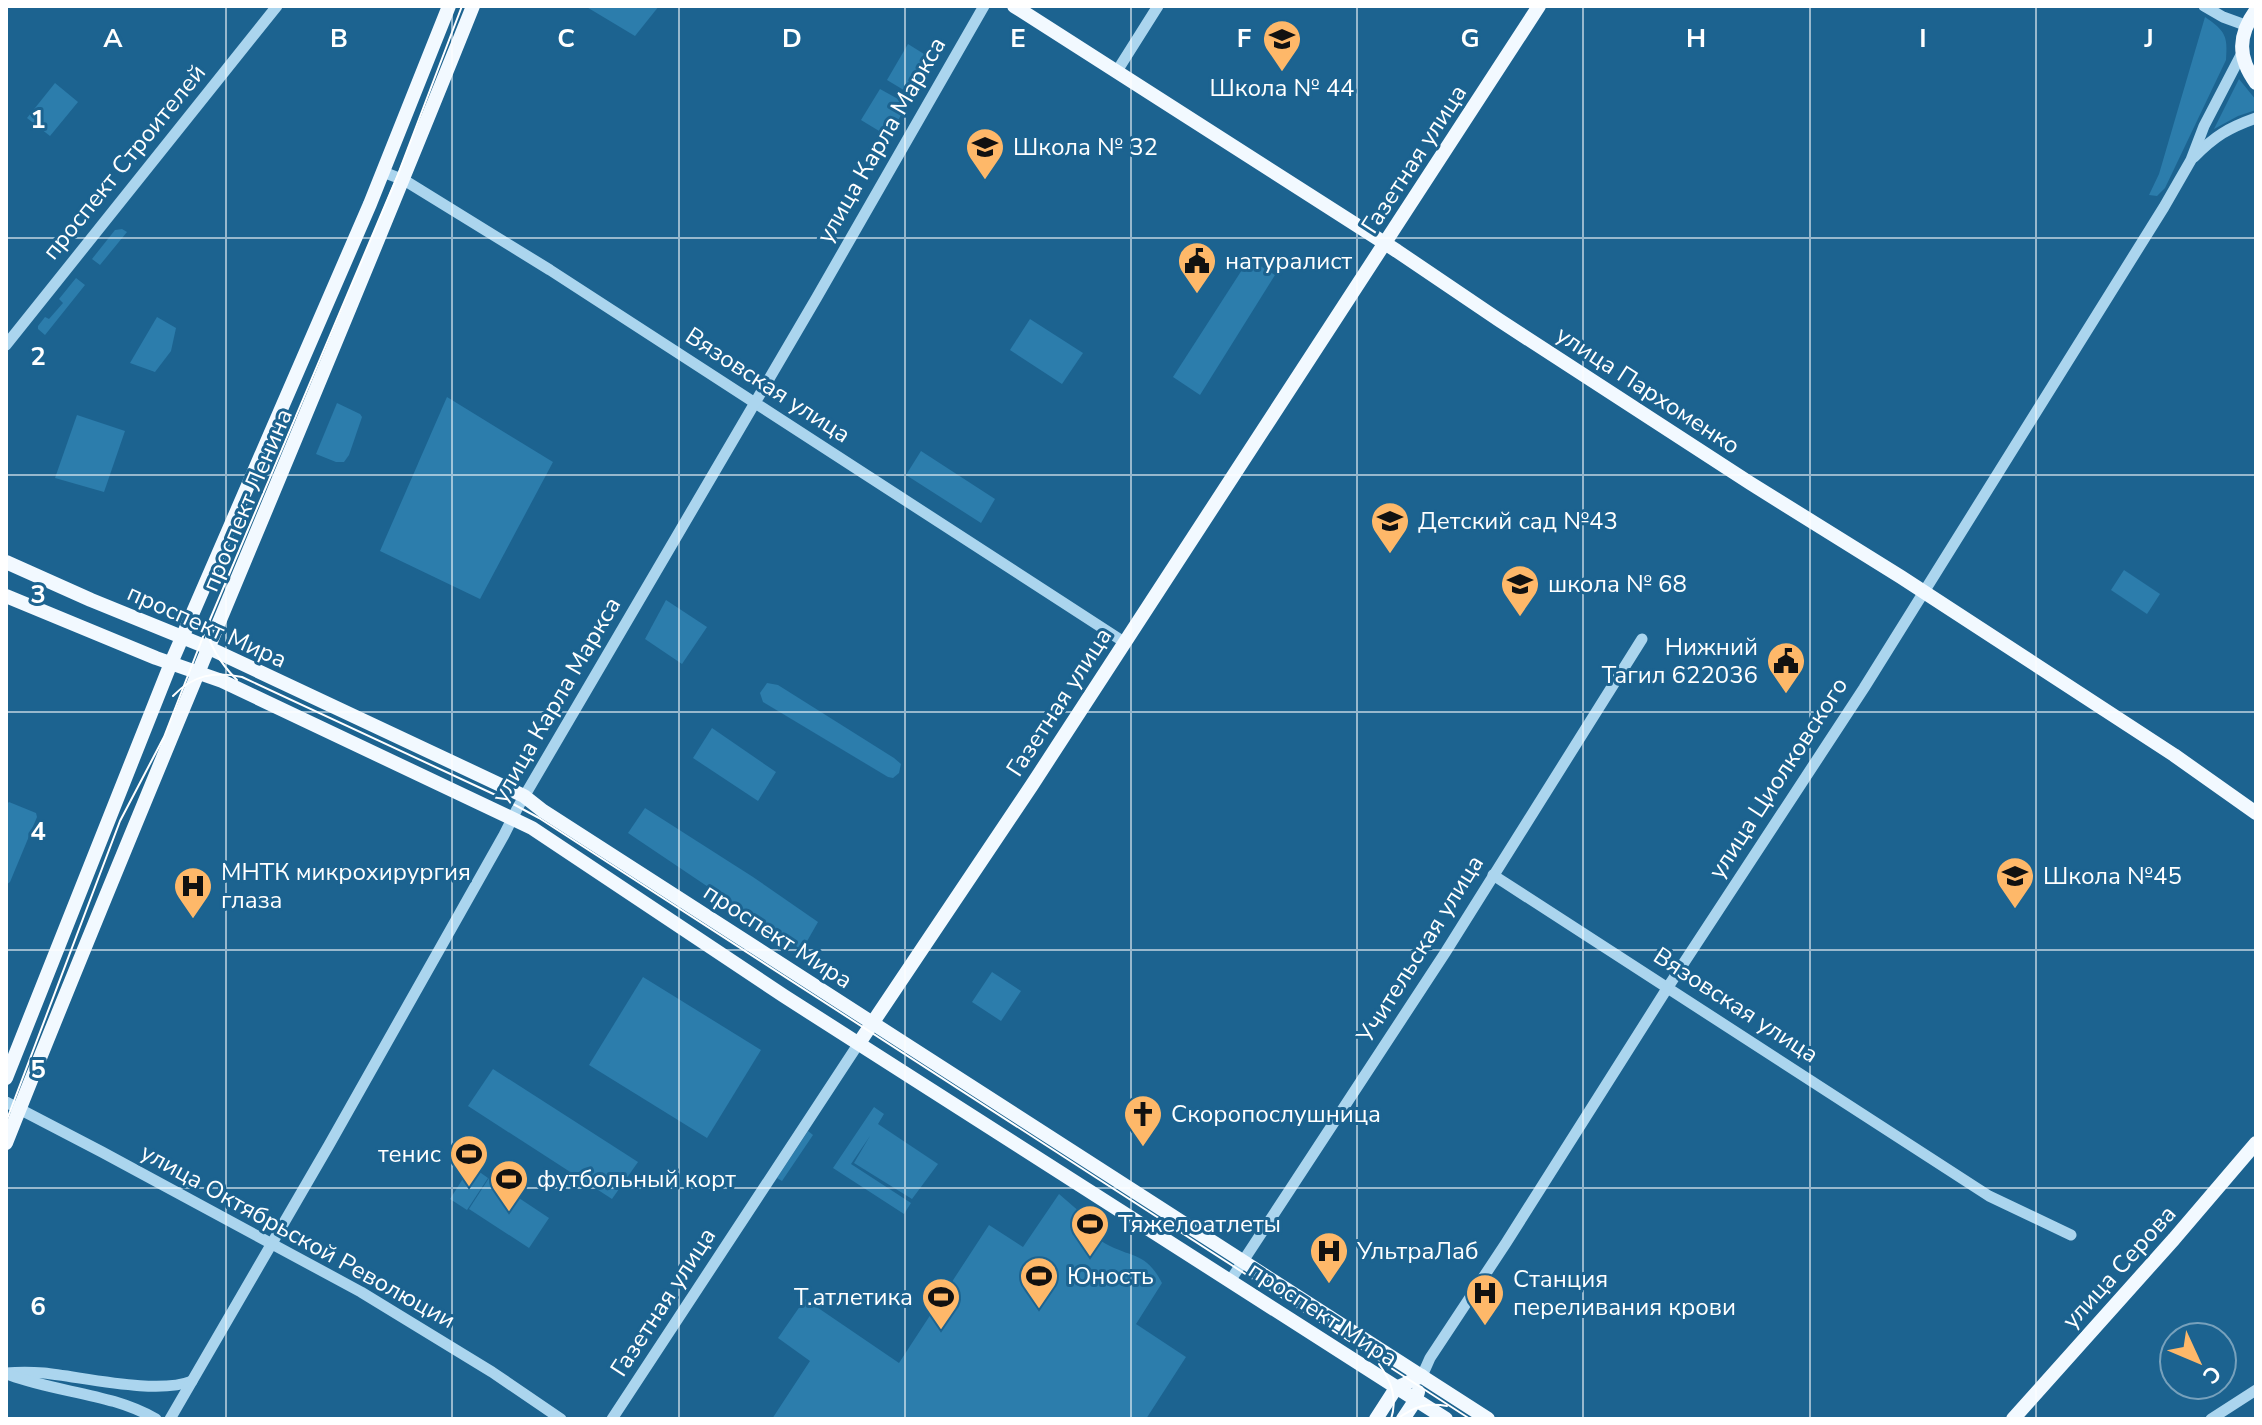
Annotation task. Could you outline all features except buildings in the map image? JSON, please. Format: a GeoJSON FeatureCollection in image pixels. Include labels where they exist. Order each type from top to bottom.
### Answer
{"type":"FeatureCollection","features":[{"type":"Feature","properties":{"kind":"main road","name":"проспект Ленина"},"geometry":{"type":"LineString","coordinates":[[6,1078],[171,663],[383,172],[449,6]]}},
{"type":"Feature","properties":{"kind":"main road","name":"проспект Ленина"},"geometry":{"type":"LineString","coordinates":[[6,1143],[13,1106],[199,673],[473,6]]}},
{"type":"Feature","properties":{"kind":"main road","name":"улица Пархоменко"},"geometry":{"type":"LineString","coordinates":[[1014,6],[1385,244],[1687,443],[1901,577],[2174,755],[2256,813]]}},
{"type":"Feature","properties":{"kind":"main road","name":"Газетная улица"},"geometry":{"type":"LineString","coordinates":[[859,1043],[1257,442],[1539,6]]}},
{"type":"Feature","properties":{"kind":"main road"},"geometry":{"type":"LineString","coordinates":[[2256,10],[2245,25],[2242,53],[2246,68],[2256,83]]}},
{"type":"Feature","properties":{"kind":"main road","name":"проспект Мира"},"geometry":{"type":"LineString","coordinates":[[6,562],[209,648],[524,796],[1242,1263],[1488,1419]]}},
{"type":"Feature","properties":{"kind":"main road","name":"проспект Мира"},"geometry":{"type":"LineString","coordinates":[[6,596],[276,706],[513,818],[587,863],[784,996],[1446,1419]]}},
{"type":"Feature","properties":{"kind":"main road","name":"улица Серова"},"geometry":{"type":"LineString","coordinates":[[2013,1419],[2256,1143]]}},
{"type":"Feature","properties":{"kind":"main road"},"geometry":{"type":"LineString","coordinates":[[1376,1419],[1396,1388],[1422,1376]]}},
{"type":"Feature","properties":{"kind":"main road","name":"улица Циолковского"},"geometry":{"type":"LineString","coordinates":[[1403,1419],[1415,1401],[1422,1376]]}},
{"type":"Feature","properties":{"kind":"street","name":"проспект Строителей"},"geometry":{"type":"LineString","coordinates":[[6,345],[277,6]]}},
{"type":"Feature","properties":{"kind":"street","name":"улица Карла Маркса"},"geometry":{"type":"LineString","coordinates":[[170,1419],[329,1145],[524,796],[984,6]]}},
{"type":"Feature","properties":{"kind":"street"},"geometry":{"type":"LineString","coordinates":[[1117,71],[1158,6]]}},
{"type":"Feature","properties":{"kind":"street"},"geometry":{"type":"LineString","coordinates":[[2204,6],[2245,25]]}},
{"type":"Feature","properties":{"kind":"street","name":"улица Циолковского"},"geometry":{"type":"LineString","coordinates":[[1422,1376],[1430,1358],[1924,593],[2159,215],[2191,160],[2204,126],[2242,53]]}},
{"type":"Feature","properties":{"kind":"street","name":"улица Циолковского"},"geometry":{"type":"LineString","coordinates":[[2191,160],[2211,139],[2228,128],[2256,118]]}},
{"type":"Feature","properties":{"kind":"street","name":"Вязовская улица"},"geometry":{"type":"LineString","coordinates":[[383,172],[404,180],[550,270],[1124,642]]}},
{"type":"Feature","properties":{"kind":"street","name":"Учительская улица"},"geometry":{"type":"LineString","coordinates":[[1230,1281],[1445,953],[1642,639]]}},
{"type":"Feature","properties":{"kind":"street","name":"Вязовская улица"},"geometry":{"type":"LineString","coordinates":[[1493,875],[1955,1173],[2010,1207],[2071,1235]]}},
{"type":"Feature","properties":{"kind":"street","name":"Газетная улица"},"geometry":{"type":"LineString","coordinates":[[612,1419],[859,1043]]}},
{"type":"Feature","properties":{"kind":"street","name":"улица Октябрьской Революции"},"geometry":{"type":"LineString","coordinates":[[13,1106],[361,1292],[492,1372],[561,1419]]}},
{"type":"Feature","properties":{"kind":"street"},"geometry":{"type":"LineString","coordinates":[[6,1373],[39,1372],[154,1386],[177,1386],[192,1381]]}},
{"type":"Feature","properties":{"kind":"street"},"geometry":{"type":"LineString","coordinates":[[6,1373],[29,1382],[98,1396],[156,1419]]}},
{"type":"Feature","properties":{"kind":"street"},"geometry":{"type":"LineString","coordinates":[[2211,1419],[2256,1390]]}},
{"type":"Feature","properties":{"kind":"shaded area"},"geometry":{"type":"Polygon","coordinates":[[[585,6],[659,6],[635,36],[585,6]]]}},
{"type":"Feature","properties":{"kind":"shaded area"},"geometry":{"type":"Polygon","coordinates":[[[2205,17],[2224,34],[2226,60],[2165,188],[2157,196],[2149,195],[2159,174],[2205,17]]]}},
{"type":"Feature","properties":{"kind":"shaded area"},"geometry":{"type":"Polygon","coordinates":[[[908,44],[932,59],[912,95],[887,80],[908,44]]]}},
{"type":"Feature","properties":{"kind":"shaded area"},"geometry":{"type":"Polygon","coordinates":[[[2239,79],[2256,100],[2256,110],[2214,129],[2239,79]]]}},
{"type":"Feature","properties":{"kind":"shaded area"},"geometry":{"type":"Polygon","coordinates":[[[55,83],[78,102],[50,136],[27,118],[55,83]]]}},
{"type":"Feature","properties":{"kind":"shaded area"},"geometry":{"type":"Polygon","coordinates":[[[880,89],[907,104],[889,137],[861,120],[880,89]]]}},
{"type":"Feature","properties":{"kind":"shaded area"},"geometry":{"type":"Polygon","coordinates":[[[115,230],[127,232],[100,265],[92,259],[115,230]]]}},
{"type":"Feature","properties":{"kind":"shaded area"},"geometry":{"type":"Polygon","coordinates":[[[1249,259],[1275,275],[1200,395],[1173,377],[1249,259]]]}},
{"type":"Feature","properties":{"kind":"shaded area"},"geometry":{"type":"Polygon","coordinates":[[[76,278],[85,285],[45,335],[38,326],[63,303],[59,299],[76,278]]]}},
{"type":"Feature","properties":{"kind":"shaded area"},"geometry":{"type":"Polygon","coordinates":[[[157,317],[176,328],[171,351],[155,372],[130,363],[157,317]]]}},
{"type":"Feature","properties":{"kind":"shaded area"},"geometry":{"type":"Polygon","coordinates":[[[1030,319],[1083,353],[1062,384],[1010,350],[1030,319]]]}},
{"type":"Feature","properties":{"kind":"shaded area"},"geometry":{"type":"Polygon","coordinates":[[[447,397],[553,462],[480,599],[380,551],[447,397]]]}},
{"type":"Feature","properties":{"kind":"shaded area"},"geometry":{"type":"Polygon","coordinates":[[[337,403],[362,417],[344,462],[316,454],[337,403]]]}},
{"type":"Feature","properties":{"kind":"shaded area"},"geometry":{"type":"Polygon","coordinates":[[[77,415],[125,431],[104,492],[55,478],[77,415]]]}},
{"type":"Feature","properties":{"kind":"shaded area"},"geometry":{"type":"Polygon","coordinates":[[[921,451],[995,499],[981,523],[906,475],[921,451]]]}},
{"type":"Feature","properties":{"kind":"shaded area"},"geometry":{"type":"Polygon","coordinates":[[[2124,570],[2160,594],[2147,614],[2111,590],[2124,570]]]}},
{"type":"Feature","properties":{"kind":"shaded area"},"geometry":{"type":"Polygon","coordinates":[[[666,600],[707,627],[682,664],[645,639],[666,600]]]}},
{"type":"Feature","properties":{"kind":"shaded area"},"geometry":{"type":"Polygon","coordinates":[[[767,683],[778,685],[894,758],[901,764],[899,773],[893,778],[888,777],[763,702],[760,693],[767,683]]]}},
{"type":"Feature","properties":{"kind":"shaded area"},"geometry":{"type":"Polygon","coordinates":[[[712,728],[776,772],[758,801],[693,758],[712,728]]]}},
{"type":"Feature","properties":{"kind":"shaded area"},"geometry":{"type":"Polygon","coordinates":[[[9,802],[36,813],[37,817],[6,885],[6,805],[9,802]]]}},
{"type":"Feature","properties":{"kind":"shaded area"},"geometry":{"type":"Polygon","coordinates":[[[645,808],[818,922],[802,950],[628,833],[645,808]]]}},
{"type":"Feature","properties":{"kind":"shaded area"},"geometry":{"type":"Polygon","coordinates":[[[992,972],[1021,991],[1001,1021],[972,1002],[992,972]]]}},
{"type":"Feature","properties":{"kind":"shaded area"},"geometry":{"type":"Polygon","coordinates":[[[643,977],[761,1050],[707,1138],[589,1065],[643,977]]]}},
{"type":"Feature","properties":{"kind":"shaded area"},"geometry":{"type":"Polygon","coordinates":[[[493,1069],[638,1162],[612,1199],[468,1106],[493,1069]]]}},
{"type":"Feature","properties":{"kind":"shaded area"},"geometry":{"type":"Polygon","coordinates":[[[874,1107],[884,1114],[878,1124],[938,1164],[912,1199],[854,1163],[870,1136],[851,1164],[911,1203],[904,1214],[833,1168],[874,1107]]]}},
{"type":"Feature","properties":{"kind":"shaded area"},"geometry":{"type":"Polygon","coordinates":[[[808,1131],[813,1135],[782,1181],[777,1178],[808,1131]]]}},
{"type":"Feature","properties":{"kind":"shaded area","name":"тенис"},"geometry":{"type":"Polygon","coordinates":[[[471,1166],[488,1178],[467,1210],[450,1199],[471,1166]]]}},
{"type":"Feature","properties":{"kind":"shaded area","name":"футбольный корт"},"geometry":{"type":"Polygon","coordinates":[[[489,1178],[549,1218],[529,1248],[469,1209],[489,1178]]]}},
{"type":"Feature","properties":{"kind":"shaded area","name":"Юность"},"geometry":{"type":"Polygon","coordinates":[[[1059,1194],[1103,1232],[1101,1241],[1143,1260],[1162,1283],[1136,1324],[1186,1357],[1146,1419],[772,1419],[810,1361],[778,1338],[805,1299],[899,1363],[989,1225],[1023,1247],[1059,1194]]]}},
{"type":"Feature","properties":{"kind":"tram line"},"geometry":{"type":"LineString","coordinates":[[6,1122],[120,821],[164,737],[206,629],[397,177],[462,6]]}},
{"type":"Feature","properties":{"kind":"tram line"},"geometry":{"type":"LineString","coordinates":[[206,625],[217,655],[237,680]]}},
{"type":"Feature","properties":{"kind":"tram line"},"geometry":{"type":"LineString","coordinates":[[173,696],[188,683],[204,676],[222,674],[242,677],[539,818],[1470,1419]]}},
{"type":"Feature","properties":{"kind":"tram line"},"geometry":{"type":"LineString","coordinates":[[1379,1364],[1392,1390],[1394,1404],[1391,1419]]}},
{"type":"Feature","properties":{"kind":"tram line"},"geometry":{"type":"LineString","coordinates":[[1397,1419],[1420,1406],[1447,1406]]}},
{"type":"Feature","properties":{"kind":"place","name":"Школа № 44"},"geometry":{"type":"Point","coordinates":[1282,73]}},
{"type":"Feature","properties":{"kind":"place","name":"Школа № 32"},"geometry":{"type":"Point","coordinates":[985,181]}},
{"type":"Feature","properties":{"kind":"place","name":"натуралист"},"geometry":{"type":"Point","coordinates":[1197,295]}},
{"type":"Feature","properties":{"kind":"place","name":"Детский сад №43"},"geometry":{"type":"Point","coordinates":[1390,555]}},
{"type":"Feature","properties":{"kind":"place","name":"школа № 68"},"geometry":{"type":"Point","coordinates":[1520,618]}},
{"type":"Feature","properties":{"kind":"place","name":"Нижний Тагил 622036"},"geometry":{"type":"Point","coordinates":[1786,695]}},
{"type":"Feature","properties":{"kind":"place","name":"Школа №45"},"geometry":{"type":"Point","coordinates":[2015,910]}},
{"type":"Feature","properties":{"kind":"place","name":"МНТК микрохирургия глаза"},"geometry":{"type":"Point","coordinates":[193,920]}},
{"type":"Feature","properties":{"kind":"place","name":"Скоропослушница"},"geometry":{"type":"Point","coordinates":[1143,1148]}},
{"type":"Feature","properties":{"kind":"place","name":"тенис"},"geometry":{"type":"Point","coordinates":[469,1188]}},
{"type":"Feature","properties":{"kind":"place","name":"футбольный корт"},"geometry":{"type":"Point","coordinates":[509,1213]}},
{"type":"Feature","properties":{"kind":"place","name":"Тяжелоатлеты"},"geometry":{"type":"Point","coordinates":[1090,1258]}},
{"type":"Feature","properties":{"kind":"place","name":"УльтраЛаб"},"geometry":{"type":"Point","coordinates":[1329,1285]}},
{"type":"Feature","properties":{"kind":"place","name":"Юность"},"geometry":{"type":"Point","coordinates":[1039,1310]}},
{"type":"Feature","properties":{"kind":"place","name":"Станция переливания крови"},"geometry":{"type":"Point","coordinates":[1485,1327]}},
{"type":"Feature","properties":{"kind":"place","name":"Т.атлетика"},"geometry":{"type":"Point","coordinates":[941,1331]}}]}
